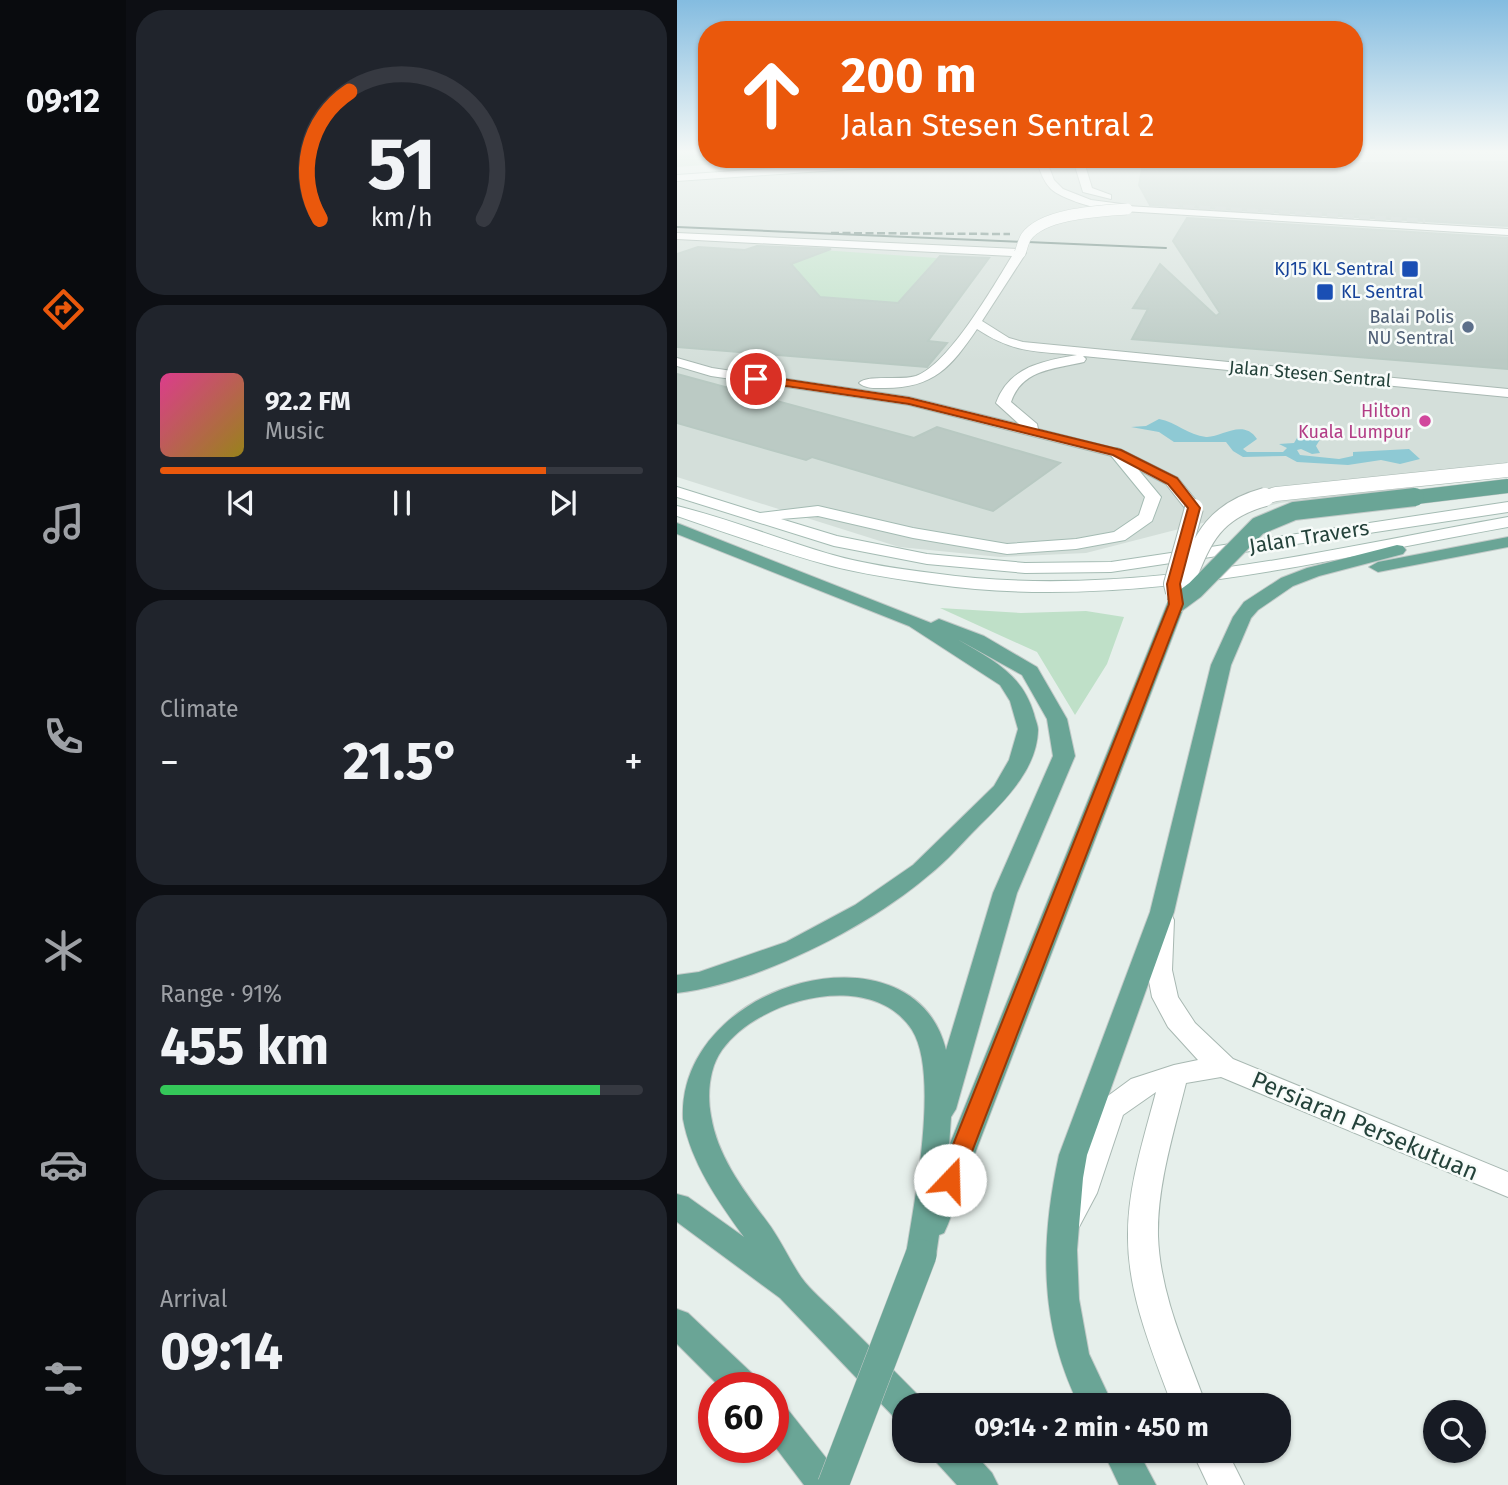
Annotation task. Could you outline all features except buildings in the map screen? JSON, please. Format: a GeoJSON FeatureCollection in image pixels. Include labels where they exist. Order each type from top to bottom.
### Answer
{"type":"FeatureCollection","features":[{"type":"Feature","properties":{"kind":"main road"},"geometry":{"type":"LineString","coordinates":[[833,1485],[1176,604],[1195,590],[1258,526],[1271,519],[1294,511],[1508,486]]}},
{"type":"Feature","properties":{"kind":"main road"},"geometry":{"type":"LineString","coordinates":[[677,528],[916,622],[987,665],[1008,681],[1020,701],[1028,729],[1020,760],[1003,790],[921,870],[864,911],[795,948],[701,981],[677,984]]}},
{"type":"Feature","properties":{"kind":"main road"},"geometry":{"type":"LineString","coordinates":[[1091,1393],[1071,1349],[1061,1280],[1065,1190],[1073,1155],[1162,912],[1221,665],[1237,629],[1251,606],[1287,582],[1313,572],[1426,543],[1508,530]]}},
{"type":"Feature","properties":{"kind":"main road"},"geometry":{"type":"LineString","coordinates":[[1237,629],[1281,601],[1344,574],[1508,542]]}},
{"type":"Feature","properties":{"kind":"main road"},"geometry":{"type":"LineString","coordinates":[[1326,553],[1397,550]]}},
{"type":"Feature","properties":{"kind":"main road"},"geometry":{"type":"LineString","coordinates":[[916,622],[936,624],[977,640],[1031,671],[1057,719],[1064,756],[1005,893],[938,1124],[921,1255]]}},
{"type":"Feature","properties":{"kind":"main road"},"geometry":{"type":"LineString","coordinates":[[791,1288],[757,1231],[729,1195],[707,1153],[697,1117],[696,1087],[704,1056],[719,1034],[741,1017],[773,999],[802,990],[836,985],[871,989],[898,1000],[924,1025],[934,1058],[938,1124]]}},
{"type":"Feature","properties":{"kind":"main road"},"geometry":{"type":"LineString","coordinates":[[677,1206],[791,1288],[893,1393]]}},
{"type":"Feature","properties":{"kind":"main road"},"geometry":{"type":"LineString","coordinates":[[677,1323],[727,1372]]}},
{"type":"Feature","properties":{"kind":"main road"},"geometry":{"type":"LineString","coordinates":[[789,1438],[826,1485]]}},
{"type":"Feature","properties":{"kind":"main road"},"geometry":{"type":"LineString","coordinates":[[960,1463],[980,1485]]}},
{"type":"Feature","properties":{"kind":"main road"},"geometry":{"type":"LineString","coordinates":[[1126,1463],[1138,1485]]}},
{"type":"Feature","properties":{"kind":"street"},"geometry":{"type":"LineString","coordinates":[[756,379],[894,384],[914,381],[942,367],[1020,253],[1025,237],[1036,228],[1054,222]]}},
{"type":"Feature","properties":{"kind":"street"},"geometry":{"type":"LineString","coordinates":[[1357,222],[1508,232]]}},
{"type":"Feature","properties":{"kind":"street"},"geometry":{"type":"LineString","coordinates":[[677,236],[1020,253]]}},
{"type":"Feature","properties":{"kind":"street"},"geometry":{"type":"LineString","coordinates":[[974,322],[1004,341],[1023,346],[1113,356]]}},
{"type":"Feature","properties":{"kind":"street"},"geometry":{"type":"LineString","coordinates":[[1039,433],[1003,403],[1006,390],[1016,378],[1059,363],[1113,356]]}},
{"type":"Feature","properties":{"kind":"street","name":"Jalan Stesen Sentral"},"geometry":{"type":"LineString","coordinates":[[1113,356],[1508,393]]}},
{"type":"Feature","properties":{"kind":"street"},"geometry":{"type":"LineString","coordinates":[[677,362],[711,372],[909,401],[1117,453],[1172,481],[1194,508],[1173,584],[1176,604]]}},
{"type":"Feature","properties":{"kind":"street"},"geometry":{"type":"LineString","coordinates":[[754,516],[818,511],[913,533],[1007,549],[1076,544],[1119,536],[1146,517],[1153,496],[1117,453]]}},
{"type":"Feature","properties":{"kind":"street"},"geometry":{"type":"LineString","coordinates":[[1176,604],[1209,534],[1230,510],[1251,501],[1277,494],[1508,471]]}},
{"type":"Feature","properties":{"kind":"street","name":"Jalan Travers"},"geometry":{"type":"LineString","coordinates":[[677,492],[834,541],[927,559],[1025,568],[1111,567],[1508,507]]}},
{"type":"Feature","properties":{"kind":"street","name":"Jalan Travers"},"geometry":{"type":"LineString","coordinates":[[677,511],[833,561],[933,579],[1018,586],[1122,586],[1217,574],[1508,522]]}},
{"type":"Feature","properties":{"kind":"street"},"geometry":{"type":"LineString","coordinates":[[1162,912],[1161,985],[1175,1016],[1189,1035],[1223,1066]]}},
{"type":"Feature","properties":{"kind":"street"},"geometry":{"type":"LineString","coordinates":[[1063,1226],[1082,1193],[1111,1109],[1141,1086],[1174,1075],[1223,1066]]}},
{"type":"Feature","properties":{"kind":"street","name":"Persiaran Persekutuan"},"geometry":{"type":"LineString","coordinates":[[1223,1066],[1508,1185]]}},
{"type":"Feature","properties":{"kind":"street"},"geometry":{"type":"LineString","coordinates":[[1174,1075],[1152,1166],[1143,1234],[1153,1300],[1185,1393]]}},
{"type":"Feature","properties":{"kind":"street"},"geometry":{"type":"LineString","coordinates":[[1215,1463],[1225,1485]]}},
{"type":"Feature","properties":{"kind":"shaded area","name":"KL Sentral"},"geometry":{"type":"Polygon","coordinates":[[[677,222],[1508,222],[1508,477],[1280,503],[1086,553],[1000,557],[899,547],[677,477],[677,222]]]}},
{"type":"Feature","properties":{"kind":"green space"},"geometry":{"type":"Polygon","coordinates":[[[763,246],[937,258],[889,312],[853,299],[820,297],[791,264],[798,261],[750,249],[763,246]]]}},
{"type":"Feature","properties":{"kind":"green space"},"geometry":{"type":"Polygon","coordinates":[[[940,608],[1021,613],[1086,611],[1124,617],[1107,664],[1075,715],[1037,652],[940,608]]]}},
{"type":"Feature","properties":{"kind":"water"},"geometry":{"type":"Polygon","coordinates":[[[1159,419],[1206,437],[1245,430],[1257,439],[1243,449],[1247,452],[1283,452],[1287,448],[1279,444],[1294,443],[1300,433],[1329,427],[1334,431],[1324,433],[1316,446],[1320,453],[1312,454],[1301,449],[1297,450],[1300,455],[1339,459],[1353,456],[1353,452],[1409,449],[1420,459],[1400,464],[1381,460],[1348,465],[1297,462],[1286,456],[1243,457],[1233,451],[1226,442],[1174,442],[1159,432],[1131,427],[1146,426],[1159,419]]]}},
{"type":"Feature","properties":{"kind":"tunnel"},"geometry":{"type":"LineString","coordinates":[[1396,222],[1425,224]]}},
{"type":"Feature","properties":{"kind":"tram line"},"geometry":{"type":"LineString","coordinates":[[677,227],[1166,248]]}},
{"type":"Feature","properties":{"kind":"railway"},"geometry":{"type":"LineString","coordinates":[[831,233],[1010,234]]}},
{"type":"Feature","properties":{"kind":"place","name":"KJ15 KL Sentral"},"geometry":{"type":"Point","coordinates":[1410,269]}},
{"type":"Feature","properties":{"kind":"place","name":"KL Sentral"},"geometry":{"type":"Point","coordinates":[1325,292]}},
{"type":"Feature","properties":{"kind":"place","name":"Balai Polis NU Sentral"},"geometry":{"type":"Point","coordinates":[1468,327]}},
{"type":"Feature","properties":{"kind":"place","name":"Hilton Kuala Lumpur"},"geometry":{"type":"Point","coordinates":[1425,421]}},
{"type":"Feature","properties":{"kind":"route"},"geometry":{"type":"LineString","coordinates":[[756,379],[909,401],[1117,453],[1172,481],[1194,508],[1173,584],[1176,604],[950,1180]]}}]}
